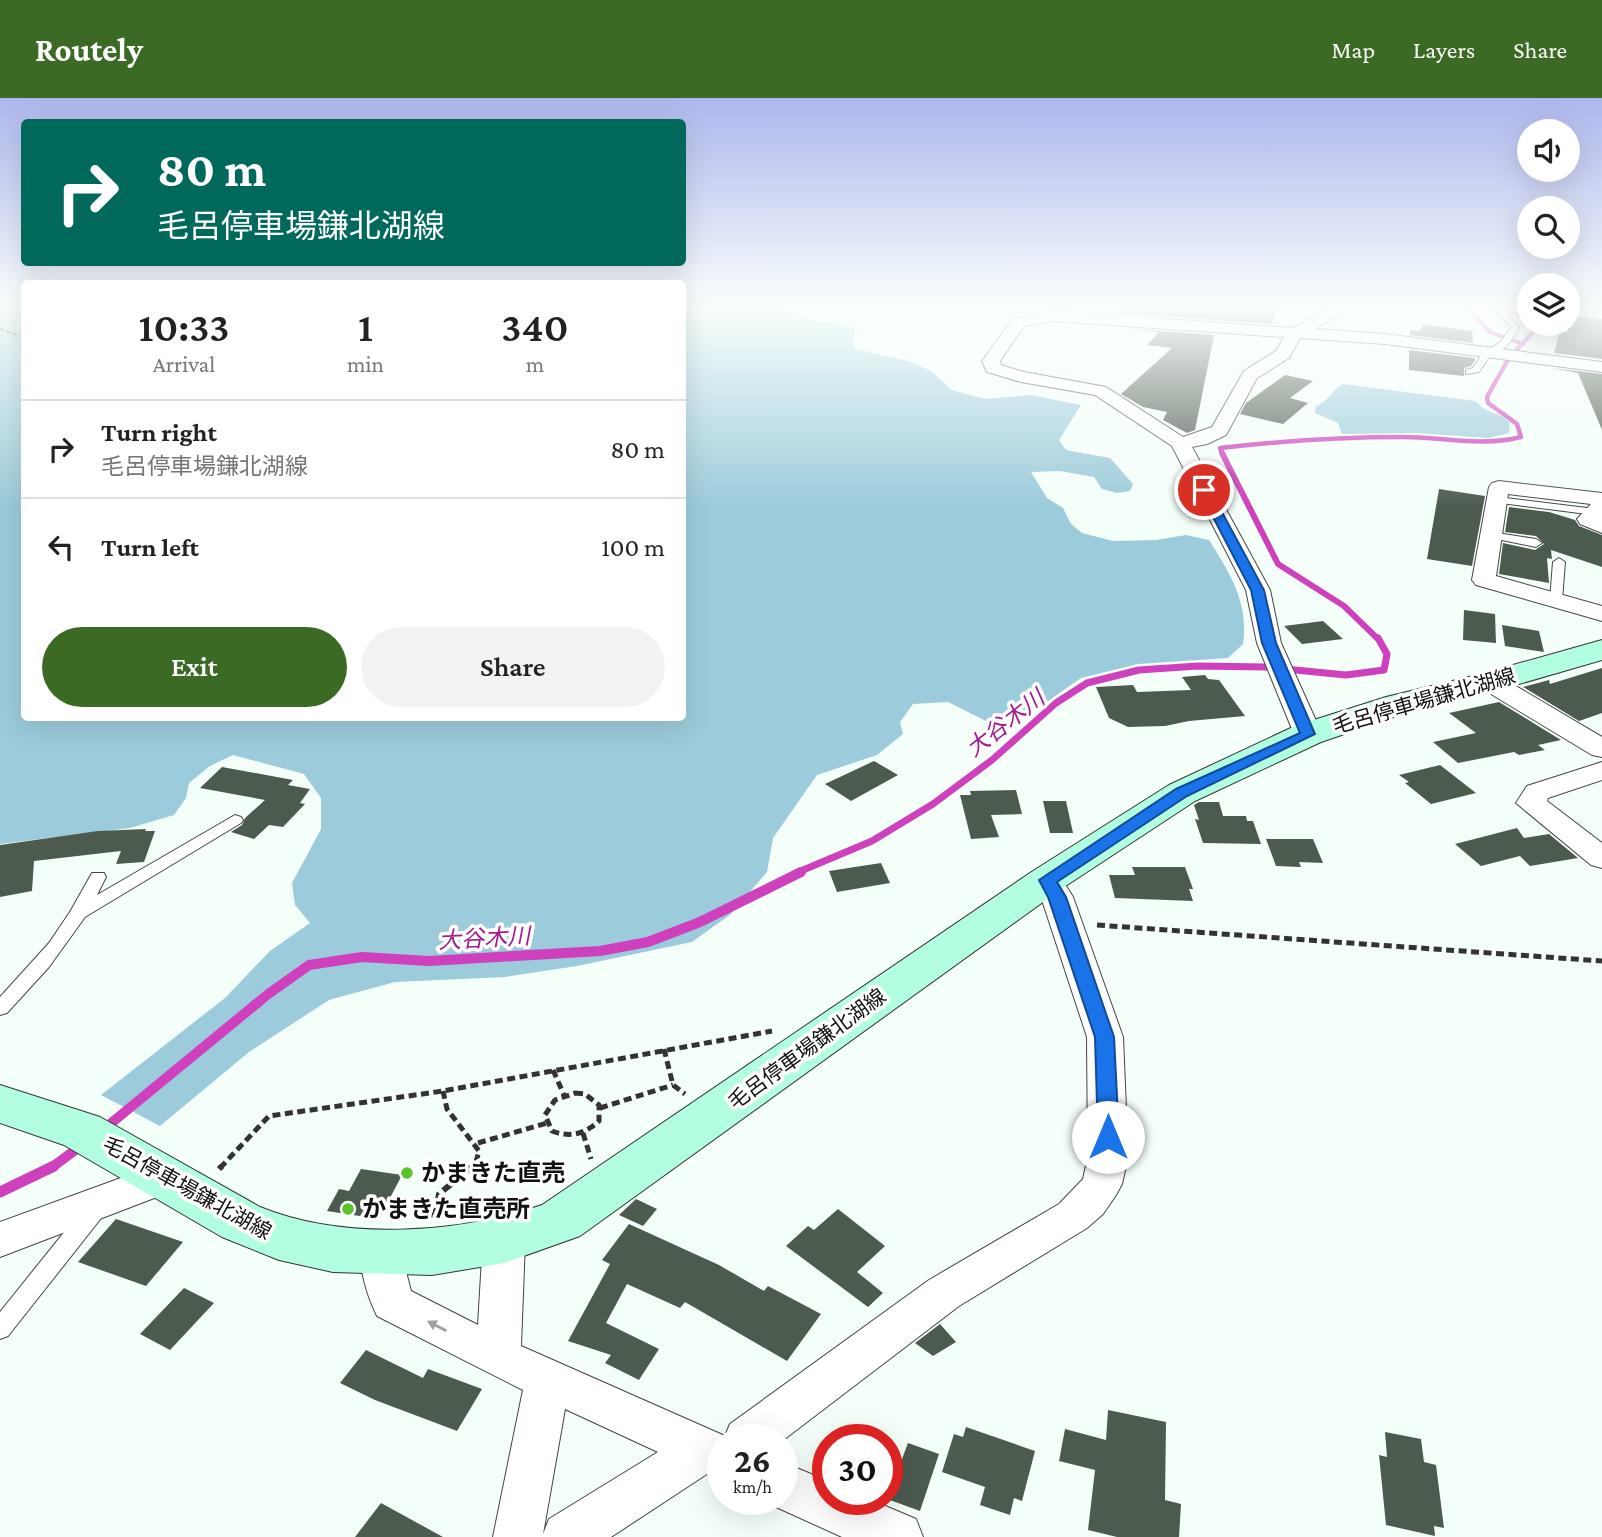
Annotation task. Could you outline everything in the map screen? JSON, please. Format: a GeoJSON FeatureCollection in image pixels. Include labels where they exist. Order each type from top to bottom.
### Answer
{"type":"FeatureCollection","features":[{"type":"Feature","properties":{"kind":"main road","name":"毛呂停車場鎌北湖線"},"geometry":{"type":"LineString","coordinates":[[0,1104],[96,1138],[241,1222],[279,1238],[333,1250],[380,1252],[432,1252],[504,1241],[561,1221],[1048,880],[1182,793],[1308,734],[1398,704],[1490,682],[1602,650]]}},
{"type":"Feature","properties":{"kind":"street"},"geometry":{"type":"LineString","coordinates":[[1012,374],[1100,391],[1180,443],[1258,590],[1269,643],[1308,734]]}},
{"type":"Feature","properties":{"kind":"street"},"geometry":{"type":"LineString","coordinates":[[1180,443],[1200,440],[1219,430],[1251,374]]}},
{"type":"Feature","properties":{"kind":"street"},"geometry":{"type":"LineString","coordinates":[[1600,511],[1499,487],[1484,580],[1602,614]]}},
{"type":"Feature","properties":{"kind":"street"},"geometry":{"type":"LineString","coordinates":[[1490,682],[1602,749]]}},
{"type":"Feature","properties":{"kind":"street"},"geometry":{"type":"LineString","coordinates":[[1602,771],[1538,792],[1531,803],[1602,859]]}},
{"type":"Feature","properties":{"kind":"street"},"geometry":{"type":"LineString","coordinates":[[760,1424],[944,1293],[1073,1216],[1089,1202],[1102,1184],[1108,1157],[1105,1037],[1048,880]]}},
{"type":"Feature","properties":{"kind":"street"},"geometry":{"type":"LineString","coordinates":[[0,1240],[143,1186],[159,1174]]}},
{"type":"Feature","properties":{"kind":"street"},"geometry":{"type":"LineString","coordinates":[[498,1357],[504,1241]]}},
{"type":"Feature","properties":{"kind":"street"},"geometry":{"type":"LineString","coordinates":[[380,1252],[392,1303],[498,1357],[707,1442]]}},
{"type":"Feature","properties":{"kind":"street"},"geometry":{"type":"LineString","coordinates":[[518,1537],[548,1379]]}},
{"type":"Feature","properties":{"kind":"street"},"geometry":{"type":"LineString","coordinates":[[567,1537],[707,1459]]}},
{"type":"Feature","properties":{"kind":"street"},"geometry":{"type":"LineString","coordinates":[[798,1492],[898,1537]]}},
{"type":"Feature","properties":{"kind":"lane"},"geometry":{"type":"LineString","coordinates":[[1491,535],[1536,543]]}},
{"type":"Feature","properties":{"kind":"lane"},"geometry":{"type":"LineString","coordinates":[[1556,600],[1559,562]]}},
{"type":"Feature","properties":{"kind":"lane"},"geometry":{"type":"LineString","coordinates":[[81,912],[235,820]]}},
{"type":"Feature","properties":{"kind":"lane"},"geometry":{"type":"LineString","coordinates":[[0,1008],[37,971],[81,912],[98,877]]}},
{"type":"Feature","properties":{"kind":"lane"},"geometry":{"type":"LineString","coordinates":[[0,1329],[101,1202]]}},
{"type":"Feature","properties":{"kind":"path"},"geometry":{"type":"LineString","coordinates":[[1066,925],[1602,961]]}},
{"type":"Feature","properties":{"kind":"path"},"geometry":{"type":"LineString","coordinates":[[219,1170],[269,1116],[443,1090],[779,1030]]}},
{"type":"Feature","properties":{"kind":"path"},"geometry":{"type":"LineString","coordinates":[[664,1049],[673,1085],[690,1097]]}},
{"type":"Feature","properties":{"kind":"path"},"geometry":{"type":"LineString","coordinates":[[553,1070],[564,1095]]}},
{"type":"Feature","properties":{"kind":"path"},"geometry":{"type":"LineString","coordinates":[[600,1108],[673,1085]]}},
{"type":"Feature","properties":{"kind":"path"},"geometry":{"type":"LineString","coordinates":[[434,1229],[434,1208],[439,1194],[470,1172],[480,1154],[478,1143],[450,1116],[444,1102],[443,1090]]}},
{"type":"Feature","properties":{"kind":"path"},"geometry":{"type":"LineString","coordinates":[[585,1094],[594,1098],[600,1108],[599,1121],[583,1133],[561,1135],[552,1130],[545,1115],[548,1107],[564,1095],[585,1094]]}},
{"type":"Feature","properties":{"kind":"path"},"geometry":{"type":"LineString","coordinates":[[478,1143],[547,1123]]}},
{"type":"Feature","properties":{"kind":"path"},"geometry":{"type":"LineString","coordinates":[[583,1133],[594,1171]]}},
{"type":"Feature","properties":{"kind":"shaded area"},"geometry":{"type":"Polygon","coordinates":[[[0,374],[21,374],[21,721],[686,721],[686,374],[934,374],[952,390],[985,399],[1031,395],[1081,405],[1059,440],[1066,450],[1110,458],[1133,484],[1130,491],[1117,493],[1102,489],[1094,477],[1060,471],[1031,472],[1047,498],[1063,508],[1071,524],[1082,533],[1113,541],[1156,540],[1186,535],[1209,540],[1231,577],[1243,615],[1243,644],[1228,658],[1138,664],[1081,678],[1015,724],[990,723],[948,702],[913,704],[900,722],[903,734],[877,755],[817,775],[773,838],[767,872],[731,914],[692,942],[577,966],[505,977],[395,982],[329,1000],[249,1052],[160,1126],[101,1095],[225,998],[270,951],[310,923],[295,905],[292,883],[321,829],[321,798],[304,774],[233,755],[210,766],[189,783],[186,798],[174,815],[130,828],[0,844],[0,374]]]}},
{"type":"Feature","properties":{"kind":"shaded area"},"geometry":{"type":"Polygon","coordinates":[[[1343,384],[1476,401],[1483,408],[1506,419],[1510,423],[1509,433],[1488,438],[1416,433],[1342,434],[1338,423],[1315,413],[1316,406],[1343,384]]]}},
{"type":"Feature","properties":{"kind":"building"},"geometry":{"type":"Polygon","coordinates":[[[1143,374],[1206,374],[1195,430],[1187,433],[1163,420],[1167,412],[1143,407],[1121,394],[1143,374]]]}},
{"type":"Feature","properties":{"kind":"building"},"geometry":{"type":"Polygon","coordinates":[[[1578,374],[1602,374],[1602,430],[1578,374]]]}},
{"type":"Feature","properties":{"kind":"building"},"geometry":{"type":"Polygon","coordinates":[[[1285,375],[1313,381],[1290,398],[1308,403],[1283,424],[1240,414],[1246,403],[1285,375]]]}},
{"type":"Feature","properties":{"kind":"building"},"geometry":{"type":"Polygon","coordinates":[[[1439,489],[1485,496],[1472,566],[1427,559],[1439,489]]]}},
{"type":"Feature","properties":{"kind":"building"},"geometry":{"type":"Polygon","coordinates":[[[1509,507],[1549,512],[1575,520],[1579,526],[1602,535],[1602,567],[1551,550],[1552,559],[1547,558],[1549,583],[1499,574],[1503,543],[1535,550],[1544,544],[1536,536],[1505,532],[1509,507]]]}},
{"type":"Feature","properties":{"kind":"building"},"geometry":{"type":"Polygon","coordinates":[[[1464,610],[1495,614],[1496,643],[1463,640],[1464,610]]]}},
{"type":"Feature","properties":{"kind":"building"},"geometry":{"type":"Polygon","coordinates":[[[1323,621],[1343,639],[1302,644],[1284,626],[1323,621]]]}},
{"type":"Feature","properties":{"kind":"building"},"geometry":{"type":"Polygon","coordinates":[[[1502,625],[1539,631],[1544,652],[1505,646],[1502,625]]]}},
{"type":"Feature","properties":{"kind":"building"},"geometry":{"type":"Polygon","coordinates":[[[1602,668],[1602,713],[1579,721],[1523,687],[1549,680],[1550,684],[1602,668]]]}},
{"type":"Feature","properties":{"kind":"building"},"geometry":{"type":"Polygon","coordinates":[[[1205,675],[1208,679],[1219,680],[1245,716],[1165,726],[1128,727],[1109,718],[1096,687],[1133,685],[1137,692],[1191,690],[1182,677],[1205,675]]]}},
{"type":"Feature","properties":{"kind":"building"},"geometry":{"type":"Polygon","coordinates":[[[1499,702],[1561,740],[1538,745],[1545,750],[1519,755],[1514,752],[1458,763],[1433,742],[1476,733],[1449,713],[1499,702]]]}},
{"type":"Feature","properties":{"kind":"building"},"geometry":{"type":"Polygon","coordinates":[[[874,761],[898,775],[851,801],[825,784],[874,761]]]}},
{"type":"Feature","properties":{"kind":"building"},"geometry":{"type":"Polygon","coordinates":[[[1440,765],[1476,793],[1431,804],[1399,775],[1440,765]]]}},
{"type":"Feature","properties":{"kind":"building"},"geometry":{"type":"Polygon","coordinates":[[[222,767],[293,780],[288,785],[310,789],[300,803],[305,804],[283,827],[269,825],[254,839],[231,832],[242,825],[245,818],[265,800],[200,788],[222,767]]]}},
{"type":"Feature","properties":{"kind":"building"},"geometry":{"type":"Polygon","coordinates":[[[1016,790],[1022,814],[991,815],[999,837],[971,839],[960,795],[971,795],[970,791],[1016,790]]]}},
{"type":"Feature","properties":{"kind":"building"},"geometry":{"type":"Polygon","coordinates":[[[1043,801],[1066,801],[1073,833],[1050,833],[1043,801]]]}},
{"type":"Feature","properties":{"kind":"building"},"geometry":{"type":"Polygon","coordinates":[[[1199,802],[1219,802],[1223,816],[1246,816],[1247,821],[1253,821],[1261,844],[1203,843],[1195,819],[1199,820],[1194,805],[1199,802]]]}},
{"type":"Feature","properties":{"kind":"building"},"geometry":{"type":"Polygon","coordinates":[[[1517,828],[1524,838],[1549,834],[1578,858],[1530,866],[1520,856],[1481,866],[1455,844],[1517,828]]]}},
{"type":"Feature","properties":{"kind":"building"},"geometry":{"type":"Polygon","coordinates":[[[146,829],[145,831],[155,831],[144,862],[116,864],[121,851],[34,861],[32,891],[0,897],[0,845],[98,831],[146,829]]]}},
{"type":"Feature","properties":{"kind":"building"},"geometry":{"type":"Polygon","coordinates":[[[1266,839],[1313,839],[1323,863],[1299,862],[1301,867],[1276,866],[1266,839]]]}},
{"type":"Feature","properties":{"kind":"building"},"geometry":{"type":"Polygon","coordinates":[[[881,863],[890,883],[837,892],[829,871],[881,863]]]}},
{"type":"Feature","properties":{"kind":"building"},"geometry":{"type":"Polygon","coordinates":[[[1132,867],[1185,867],[1193,889],[1189,889],[1193,901],[1115,898],[1109,875],[1135,875],[1132,867]]]}},
{"type":"Feature","properties":{"kind":"building"},"geometry":{"type":"Polygon","coordinates":[[[361,1169],[402,1175],[379,1219],[327,1211],[339,1189],[349,1191],[361,1169]]]}},
{"type":"Feature","properties":{"kind":"building"},"geometry":{"type":"Polygon","coordinates":[[[636,1199],[657,1209],[643,1226],[619,1215],[636,1199]]]}},
{"type":"Feature","properties":{"kind":"building"},"geometry":{"type":"Polygon","coordinates":[[[838,1209],[885,1246],[857,1272],[883,1293],[868,1307],[786,1246],[808,1226],[814,1230],[838,1209]]]}},
{"type":"Feature","properties":{"kind":"building"},"geometry":{"type":"Polygon","coordinates":[[[116,1219],[183,1242],[146,1286],[78,1262],[116,1219]]]}},
{"type":"Feature","properties":{"kind":"building"},"geometry":{"type":"Polygon","coordinates":[[[629,1224],[719,1265],[764,1291],[768,1286],[821,1314],[787,1361],[685,1302],[680,1308],[627,1284],[606,1323],[659,1349],[639,1380],[605,1363],[611,1355],[568,1341],[610,1264],[602,1260],[629,1224]]]}},
{"type":"Feature","properties":{"kind":"building"},"geometry":{"type":"Polygon","coordinates":[[[184,1288],[214,1303],[170,1350],[140,1334],[184,1288]]]}},
{"type":"Feature","properties":{"kind":"building"},"geometry":{"type":"Polygon","coordinates":[[[940,1324],[956,1342],[933,1356],[915,1343],[940,1324]]]}},
{"type":"Feature","properties":{"kind":"building"},"geometry":{"type":"Polygon","coordinates":[[[366,1350],[423,1378],[428,1369],[482,1389],[457,1431],[375,1400],[340,1383],[366,1350]]]}},
{"type":"Feature","properties":{"kind":"building"},"geometry":{"type":"Polygon","coordinates":[[[1108,1410],[1166,1422],[1165,1500],[1181,1504],[1179,1537],[1117,1537],[1088,1530],[1095,1470],[1059,1461],[1065,1429],[1106,1440],[1108,1410]]]}},
{"type":"Feature","properties":{"kind":"building"},"geometry":{"type":"Polygon","coordinates":[[[966,1427],[1035,1451],[1022,1501],[1014,1498],[1010,1515],[980,1505],[985,1487],[942,1472],[954,1434],[963,1437],[966,1427]]]}},
{"type":"Feature","properties":{"kind":"building"},"geometry":{"type":"Polygon","coordinates":[[[1385,1432],[1421,1439],[1424,1462],[1436,1465],[1444,1528],[1434,1526],[1435,1536],[1386,1525],[1379,1455],[1387,1457],[1385,1432]]]}},
{"type":"Feature","properties":{"kind":"building"},"geometry":{"type":"Polygon","coordinates":[[[908,1443],[939,1454],[920,1511],[903,1505],[903,1456],[908,1443]]]}},
{"type":"Feature","properties":{"kind":"building"},"geometry":{"type":"Polygon","coordinates":[[[381,1503],[443,1537],[355,1537],[381,1503]]]}},
{"type":"Feature","properties":{"kind":"waterway","name":"大谷木川"},"geometry":{"type":"LineString","coordinates":[[1223,455],[1220,448],[1311,440],[1418,437],[1492,441],[1521,437],[1517,424],[1488,403],[1487,397],[1500,374]]}},
{"type":"Feature","properties":{"kind":"waterway","name":"大谷木川"},"geometry":{"type":"LineString","coordinates":[[1223,455],[1278,564],[1344,606],[1379,640]]}},
{"type":"Feature","properties":{"kind":"waterway","name":"大谷木川"},"geometry":{"type":"LineString","coordinates":[[796,873],[872,841],[933,804],[992,760],[1056,703],[1087,683],[1139,670],[1198,666],[1265,667],[1346,675],[1384,670],[1387,654],[1378,638]]}},
{"type":"Feature","properties":{"kind":"waterway","name":"大谷木川"},"geometry":{"type":"LineString","coordinates":[[104,1129],[267,995],[309,965],[362,957],[429,961],[600,951],[648,942],[700,922],[801,872]]}},
{"type":"Feature","properties":{"kind":"waterway","name":"大谷木川"},"geometry":{"type":"LineString","coordinates":[[53,1166],[82,1145]]}},
{"type":"Feature","properties":{"kind":"waterway","name":"大谷木川"},"geometry":{"type":"LineString","coordinates":[[0,1192],[53,1166]]}},
{"type":"Feature","properties":{"kind":"place","name":"かまきた直売"},"geometry":{"type":"Point","coordinates":[407,1173]}},
{"type":"Feature","properties":{"kind":"place","name":"かまきた直売所"},"geometry":{"type":"Point","coordinates":[348,1209]}},
{"type":"Feature","properties":{"kind":"route"},"geometry":{"type":"LineString","coordinates":[[1108,1137],[1105,1037],[1057,897],[1048,880],[1182,793],[1308,734],[1269,643],[1258,590],[1204,490]]}}]}
